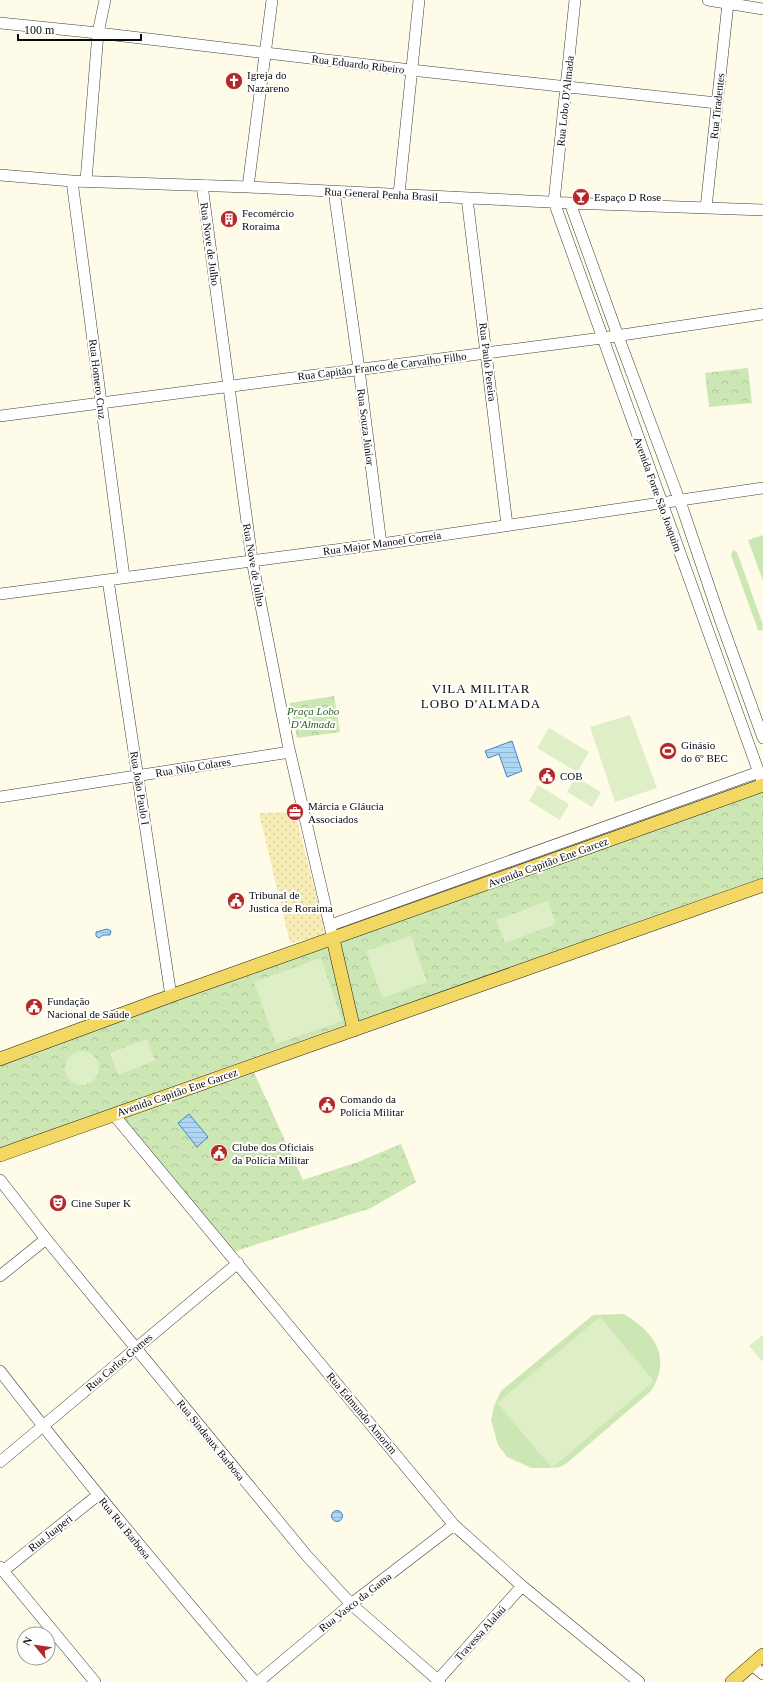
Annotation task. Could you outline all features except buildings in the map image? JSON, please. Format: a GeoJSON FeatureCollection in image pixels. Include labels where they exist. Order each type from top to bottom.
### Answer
{"type":"FeatureCollection","features":[{"type":"Feature","properties":{"kind":"main road","name":"Avenida Capitão Ene Garcez"},"geometry":{"type":"LineString","coordinates":[[0,1059],[171,996],[763,785]]}},
{"type":"Feature","properties":{"kind":"main road","name":"Avenida Capitão Ene Garcez"},"geometry":{"type":"LineString","coordinates":[[0,1155],[763,885]]}},
{"type":"Feature","properties":{"kind":"main road"},"geometry":{"type":"LineString","coordinates":[[333,939],[354,1030]]}},
{"type":"Feature","properties":{"kind":"main road"},"geometry":{"type":"LineString","coordinates":[[732,1682],[763,1654]]}},
{"type":"Feature","properties":{"kind":"street"},"geometry":{"type":"LineString","coordinates":[[86,181],[98,33],[105,0]]}},
{"type":"Feature","properties":{"kind":"street"},"geometry":{"type":"LineString","coordinates":[[248,187],[272,0]]}},
{"type":"Feature","properties":{"kind":"street"},"geometry":{"type":"LineString","coordinates":[[399,194],[419,0]]}},
{"type":"Feature","properties":{"kind":"street","name":"Rua Lobo D'Almada"},"geometry":{"type":"LineString","coordinates":[[554,202],[575,0]]}},
{"type":"Feature","properties":{"kind":"street"},"geometry":{"type":"LineString","coordinates":[[708,0],[763,9]]}},
{"type":"Feature","properties":{"kind":"street","name":"Rua Tiradentes"},"geometry":{"type":"LineString","coordinates":[[706,208],[728,3]]}},
{"type":"Feature","properties":{"kind":"street","name":"Rua Eduardo Ribeiro"},"geometry":{"type":"LineString","coordinates":[[0,23],[717,103]]}},
{"type":"Feature","properties":{"kind":"street","name":"Rua General Penha Brasil"},"geometry":{"type":"LineString","coordinates":[[0,175],[72,181],[248,187],[570,203],[763,210]]}},
{"type":"Feature","properties":{"kind":"street","name":"Rua Homero Cruz"},"geometry":{"type":"LineString","coordinates":[[72,181],[124,577]]}},
{"type":"Feature","properties":{"kind":"street","name":"Rua Nove de Julho"},"geometry":{"type":"LineString","coordinates":[[202,186],[252,560],[290,752],[333,939]]}},
{"type":"Feature","properties":{"kind":"street","name":"Rua Souza Júnior"},"geometry":{"type":"LineString","coordinates":[[334,191],[359,369],[381,544]]}},
{"type":"Feature","properties":{"kind":"street","name":"Rua Paulo Pereira"},"geometry":{"type":"LineString","coordinates":[[467,198],[507,526]]}},
{"type":"Feature","properties":{"kind":"street","name":"Avenida Forte São Joaquim"},"geometry":{"type":"LineString","coordinates":[[554,202],[763,785]]}},
{"type":"Feature","properties":{"kind":"street","name":"Avenida Forte São Joaquim"},"geometry":{"type":"LineString","coordinates":[[570,203],[679,499],[763,738]]}},
{"type":"Feature","properties":{"kind":"street","name":"Rua Capitão Franco de Carvalho Filho"},"geometry":{"type":"LineString","coordinates":[[0,416],[229,385],[618,336],[763,314]]}},
{"type":"Feature","properties":{"kind":"street","name":"Rua Major Manoel Correia"},"geometry":{"type":"LineString","coordinates":[[0,594],[381,544],[679,499],[763,488]]}},
{"type":"Feature","properties":{"kind":"street","name":"Rua João Paulo I"},"geometry":{"type":"LineString","coordinates":[[108,580],[171,996]]}},
{"type":"Feature","properties":{"kind":"street"},"geometry":{"type":"LineString","coordinates":[[705,622],[719,616]]}},
{"type":"Feature","properties":{"kind":"street"},"geometry":{"type":"LineString","coordinates":[[750,748],[763,744]]}},
{"type":"Feature","properties":{"kind":"street","name":"Rua Nilo Colares"},"geometry":{"type":"LineString","coordinates":[[0,797],[290,752]]}},
{"type":"Feature","properties":{"kind":"street","name":"Avenida Capitão Ene Garcez"},"geometry":{"type":"LineString","coordinates":[[331,925],[759,772]]}},
{"type":"Feature","properties":{"kind":"street","name":"Rua Edmundo Amorim"},"geometry":{"type":"LineString","coordinates":[[114,1115],[454,1525],[522,1586],[639,1682]]}},
{"type":"Feature","properties":{"kind":"street","name":"Rua Sindeaux Barbosa"},"geometry":{"type":"LineString","coordinates":[[0,1180],[46,1239],[136,1347],[255,1495],[307,1556],[351,1604],[439,1681]]}},
{"type":"Feature","properties":{"kind":"street"},"geometry":{"type":"LineString","coordinates":[[0,1276],[46,1239]]}},
{"type":"Feature","properties":{"kind":"street","name":"Rua Carlos Gomes"},"geometry":{"type":"LineString","coordinates":[[0,1462],[238,1263]]}},
{"type":"Feature","properties":{"kind":"street","name":"Rua Rui Barbosa"},"geometry":{"type":"LineString","coordinates":[[0,1371],[98,1496],[170,1583],[257,1682]]}},
{"type":"Feature","properties":{"kind":"street","name":"Rua Juaperi"},"geometry":{"type":"LineString","coordinates":[[1,1569],[98,1496]]}},
{"type":"Feature","properties":{"kind":"street","name":"Rua Vasco da Gama"},"geometry":{"type":"LineString","coordinates":[[257,1682],[351,1604],[454,1525]]}},
{"type":"Feature","properties":{"kind":"street"},"geometry":{"type":"LineString","coordinates":[[1,1569],[95,1682]]}},
{"type":"Feature","properties":{"kind":"street","name":"Travessa Alalaú"},"geometry":{"type":"LineString","coordinates":[[439,1681],[522,1586]]}},
{"type":"Feature","properties":{"kind":"street"},"geometry":{"type":"LineString","coordinates":[[752,1664],[763,1674]]}},
{"type":"Feature","properties":{"kind":"green space"},"geometry":{"type":"Polygon","coordinates":[[[748,368],[752,403],[709,407],[705,373],[748,368]]]}},
{"type":"Feature","properties":{"kind":"green space"},"geometry":{"type":"Polygon","coordinates":[[[763,535],[763,581],[748,540],[763,535]]]}},
{"type":"Feature","properties":{"kind":"green space"},"geometry":{"type":"Polygon","coordinates":[[[733,550],[737,552],[763,625],[762,631],[758,630],[731,555],[733,550]]]}},
{"type":"Feature","properties":{"kind":"green space","name":"Praça Lobo D'Almada"},"geometry":{"type":"Polygon","coordinates":[[[334,696],[340,732],[297,738],[290,703],[334,696]]]}},
{"type":"Feature","properties":{"kind":"green space"},"geometry":{"type":"Polygon","coordinates":[[[630,715],[657,788],[615,802],[590,727],[630,715]]]}},
{"type":"Feature","properties":{"kind":"green space"},"geometry":{"type":"Polygon","coordinates":[[[549,728],[589,752],[577,772],[537,748],[549,728]]]}},
{"type":"Feature","properties":{"kind":"green space"},"geometry":{"type":"Polygon","coordinates":[[[576,777],[601,792],[592,807],[567,792],[576,777]]]}},
{"type":"Feature","properties":{"kind":"green space"},"geometry":{"type":"Polygon","coordinates":[[[538,785],[569,804],[560,820],[529,801],[538,785]]]}},
{"type":"Feature","properties":{"kind":"green space"},"geometry":{"type":"Polygon","coordinates":[[[763,785],[763,882],[345,1025],[145,1096],[138,1101],[0,1150],[0,1065],[763,785]]]}},
{"type":"Feature","properties":{"kind":"green space"},"geometry":{"type":"Polygon","coordinates":[[[548,901],[556,924],[505,943],[496,920],[548,901]]]}},
{"type":"Feature","properties":{"kind":"green space"},"geometry":{"type":"Polygon","coordinates":[[[411,936],[427,982],[382,998],[366,951],[411,936]]]}},
{"type":"Feature","properties":{"kind":"green space"},"geometry":{"type":"Polygon","coordinates":[[[321,958],[342,1021],[276,1044],[254,982],[321,958]]]}},
{"type":"Feature","properties":{"kind":"green space"},"geometry":{"type":"Polygon","coordinates":[[[147,1039],[155,1061],[118,1075],[110,1053],[147,1039]]]}},
{"type":"Feature","properties":{"kind":"green space"},"geometry":{"type":"Polygon","coordinates":[[[79,1051],[85,1051],[89,1052],[96,1058],[99,1068],[98,1075],[92,1082],[85,1085],[79,1085],[75,1084],[68,1078],[65,1071],[65,1065],[66,1061],[72,1054],[79,1051]]]}},
{"type":"Feature","properties":{"kind":"green space","name":"Clube dos Oficiais da Polícia Militar"},"geometry":{"type":"Polygon","coordinates":[[[251,1066],[303,1180],[358,1162],[401,1144],[416,1182],[371,1208],[230,1253],[114,1115],[251,1066]]]}},
{"type":"Feature","properties":{"kind":"green space"},"geometry":{"type":"Polygon","coordinates":[[[624,1314],[644,1329],[652,1338],[657,1347],[660,1357],[660,1367],[657,1379],[651,1391],[567,1463],[560,1467],[532,1468],[507,1457],[498,1445],[491,1420],[494,1406],[501,1391],[593,1315],[624,1314]]]}},
{"type":"Feature","properties":{"kind":"green space"},"geometry":{"type":"Polygon","coordinates":[[[600,1317],[654,1381],[552,1468],[497,1403],[600,1317]]]}},
{"type":"Feature","properties":{"kind":"green space"},"geometry":{"type":"Polygon","coordinates":[[[763,1335],[763,1362],[749,1346],[763,1335]]]}},
{"type":"Feature","properties":{"kind":"sand"},"geometry":{"type":"Polygon","coordinates":[[[295,812],[326,935],[290,943],[259,813],[295,812]]]}},
{"type":"Feature","properties":{"kind":"water"},"geometry":{"type":"Polygon","coordinates":[[[512,741],[522,771],[507,777],[499,754],[488,758],[485,751],[512,741]]]}},
{"type":"Feature","properties":{"kind":"water"},"geometry":{"type":"Polygon","coordinates":[[[107,929],[111,931],[110,935],[103,935],[99,938],[96,936],[96,932],[107,929]]]}},
{"type":"Feature","properties":{"kind":"water"},"geometry":{"type":"Polygon","coordinates":[[[189,1114],[208,1137],[197,1147],[178,1123],[189,1114]]]}},
{"type":"Feature","properties":{"kind":"water"},"geometry":{"type":"Polygon","coordinates":[[[337,1510],[341,1512],[343,1516],[341,1520],[337,1522],[333,1520],[331,1516],[333,1512],[337,1510]]]}},
{"type":"Feature","properties":{"kind":"place","name":"Igreja do Nazareno"},"geometry":{"type":"Point","coordinates":[234,81]}},
{"type":"Feature","properties":{"kind":"place","name":"Espaço D Rose"},"geometry":{"type":"Point","coordinates":[581,197]}},
{"type":"Feature","properties":{"kind":"place","name":"Fecomércio Roraima"},"geometry":{"type":"Point","coordinates":[229,219]}},
{"type":"Feature","properties":{"kind":"place","name":"Ginásio do 6º BEC"},"geometry":{"type":"Point","coordinates":[668,751]}},
{"type":"Feature","properties":{"kind":"place","name":"COB"},"geometry":{"type":"Point","coordinates":[547,776]}},
{"type":"Feature","properties":{"kind":"place","name":"Márcia e Gláucia Associados"},"geometry":{"type":"Point","coordinates":[295,812]}},
{"type":"Feature","properties":{"kind":"place","name":"Tribunal de Justica de Roraima"},"geometry":{"type":"Point","coordinates":[236,901]}},
{"type":"Feature","properties":{"kind":"place","name":"Fundação Nacional de Saúde"},"geometry":{"type":"Point","coordinates":[34,1007]}},
{"type":"Feature","properties":{"kind":"place","name":"Comando da Polícia Militar"},"geometry":{"type":"Point","coordinates":[327,1105]}},
{"type":"Feature","properties":{"kind":"place","name":"Clube dos Oficiais da Polícia Militar"},"geometry":{"type":"Point","coordinates":[219,1153]}},
{"type":"Feature","properties":{"kind":"place","name":"Cine Super K"},"geometry":{"type":"Point","coordinates":[58,1203]}},
{"type":"Feature","properties":{"kind":"district","name":"VILA MILITAR LOBO D'ALMADA"},"geometry":{"type":"Point","coordinates":[481,696]}}]}
